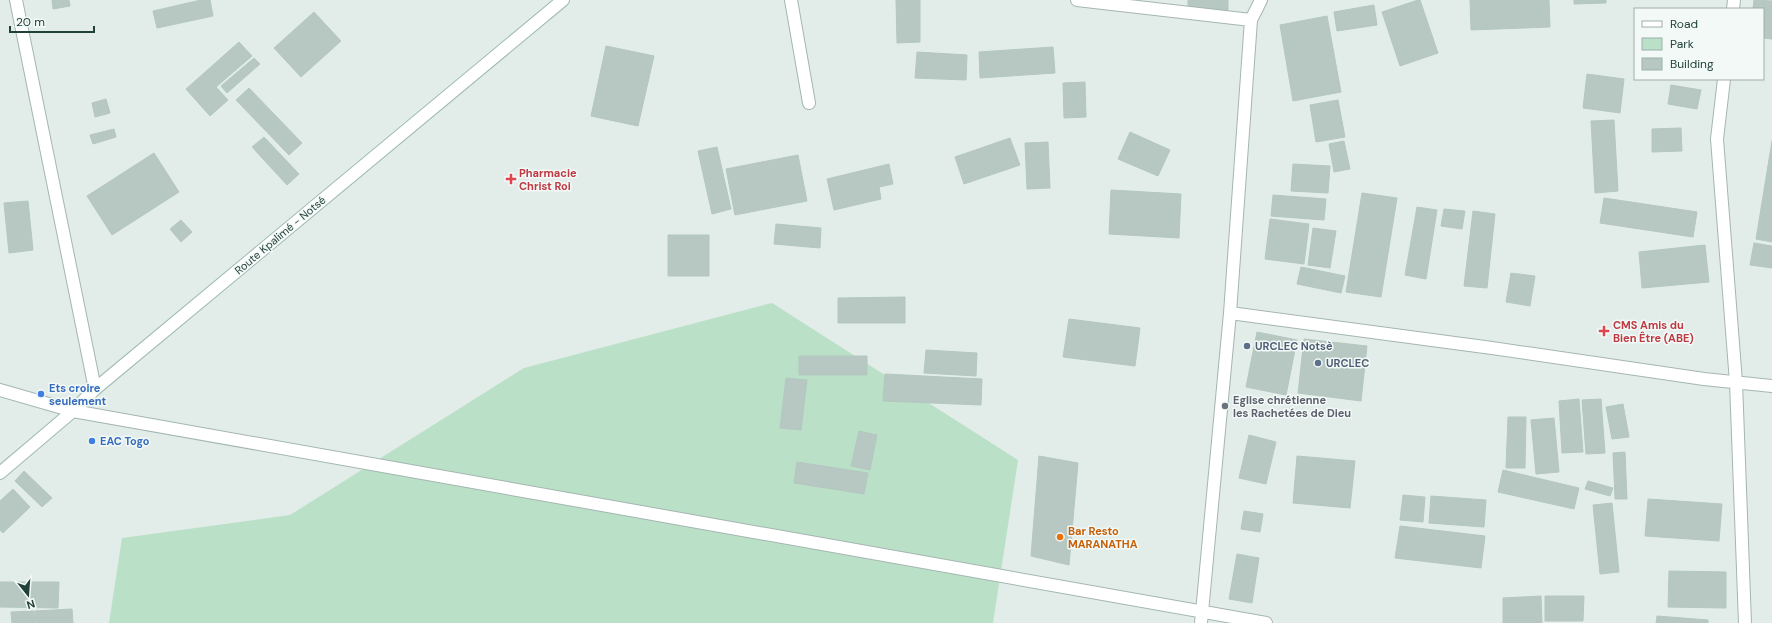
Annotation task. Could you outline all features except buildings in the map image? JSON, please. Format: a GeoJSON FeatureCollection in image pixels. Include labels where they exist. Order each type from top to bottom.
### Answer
{"type":"FeatureCollection","features":[{"type":"Feature","properties":{"kind":"street"},"geometry":{"type":"LineString","coordinates":[[16,0],[96,389]]}},
{"type":"Feature","properties":{"kind":"street","name":"Route Kpalimé - Notsé"},"geometry":{"type":"LineString","coordinates":[[0,473],[73,411],[96,389],[563,0]]}},
{"type":"Feature","properties":{"kind":"street"},"geometry":{"type":"LineString","coordinates":[[791,0],[809,103]]}},
{"type":"Feature","properties":{"kind":"street"},"geometry":{"type":"LineString","coordinates":[[1077,0],[1251,20]]}},
{"type":"Feature","properties":{"kind":"street"},"geometry":{"type":"LineString","coordinates":[[1202,618],[1230,313],[1251,20],[1261,0]]}},
{"type":"Feature","properties":{"kind":"street"},"geometry":{"type":"LineString","coordinates":[[1724,80],[1717,139],[1736,382],[1745,623]]}},
{"type":"Feature","properties":{"kind":"street"},"geometry":{"type":"LineString","coordinates":[[1230,313],[1772,386]]}},
{"type":"Feature","properties":{"kind":"street"},"geometry":{"type":"LineString","coordinates":[[0,390],[73,411],[1202,618],[1266,623]]}},
{"type":"Feature","properties":{"kind":"green space"},"geometry":{"type":"Polygon","coordinates":[[[772,303],[1018,460],[993,623],[109,623],[122,538],[290,515],[524,368],[772,303]]]}},
{"type":"Feature","properties":{"kind":"place","name":"Pharmacie Christ Roi"},"geometry":{"type":"Point","coordinates":[511,179]}},
{"type":"Feature","properties":{"kind":"place","name":"CMS Amis du Bien Être (ABE)"},"geometry":{"type":"Point","coordinates":[1604,331]}},
{"type":"Feature","properties":{"kind":"place","name":"URCLEC Notsè"},"geometry":{"type":"Point","coordinates":[1247,346]}},
{"type":"Feature","properties":{"kind":"place","name":"URCLEC"},"geometry":{"type":"Point","coordinates":[1318,363]}},
{"type":"Feature","properties":{"kind":"place","name":"Ets croire seulement"},"geometry":{"type":"Point","coordinates":[41,394]}},
{"type":"Feature","properties":{"kind":"place","name":"Eglise chrétienne les Rachetées de Dieu"},"geometry":{"type":"Point","coordinates":[1225,406]}},
{"type":"Feature","properties":{"kind":"place","name":"EAC Togo"},"geometry":{"type":"Point","coordinates":[92,441]}},
{"type":"Feature","properties":{"kind":"place","name":"Bar Resto MARANATHA"},"geometry":{"type":"Point","coordinates":[1060,537]}}]}
